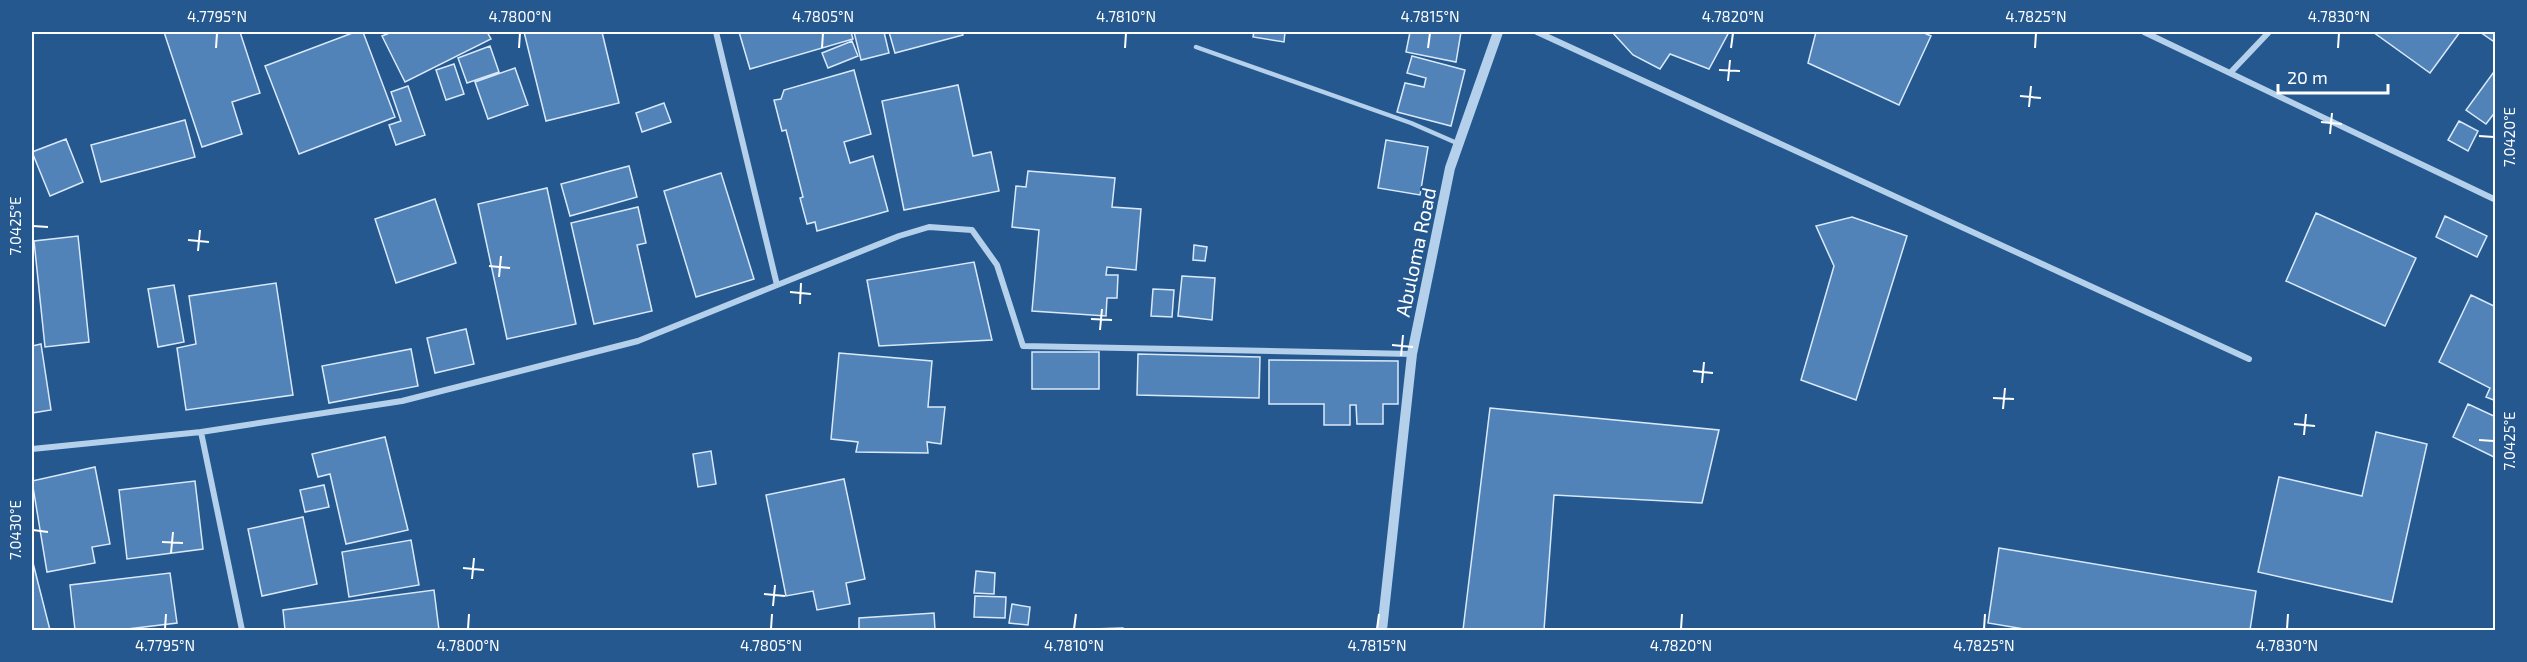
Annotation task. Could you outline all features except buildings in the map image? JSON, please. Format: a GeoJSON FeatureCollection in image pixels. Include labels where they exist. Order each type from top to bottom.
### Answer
{"type":"FeatureCollection","features":[{"type":"Feature","properties":{"kind":"street"},"geometry":{"type":"LineString","coordinates":[[716,32],[777,285]]}},
{"type":"Feature","properties":{"kind":"street","name":"Abuloma Road"},"geometry":{"type":"LineString","coordinates":[[1382,630],[1412,354],[1450,168],[1498,32]]}},
{"type":"Feature","properties":{"kind":"street"},"geometry":{"type":"LineString","coordinates":[[1537,32],[2249,358]]}},
{"type":"Feature","properties":{"kind":"street"},"geometry":{"type":"LineString","coordinates":[[2144,32],[2496,200]]}},
{"type":"Feature","properties":{"kind":"street"},"geometry":{"type":"LineString","coordinates":[[2231,72],[2270,32]]}},
{"type":"Feature","properties":{"kind":"street"},"geometry":{"type":"LineString","coordinates":[[32,449],[201,432],[402,401],[638,341],[929,227],[972,230],[997,265],[1023,346],[1412,354]]}},
{"type":"Feature","properties":{"kind":"street"},"geometry":{"type":"LineString","coordinates":[[201,432],[242,630]]}},
{"type":"Feature","properties":{"kind":"lane"},"geometry":{"type":"LineString","coordinates":[[1196,48],[1411,123],[1459,144]]}}]}
